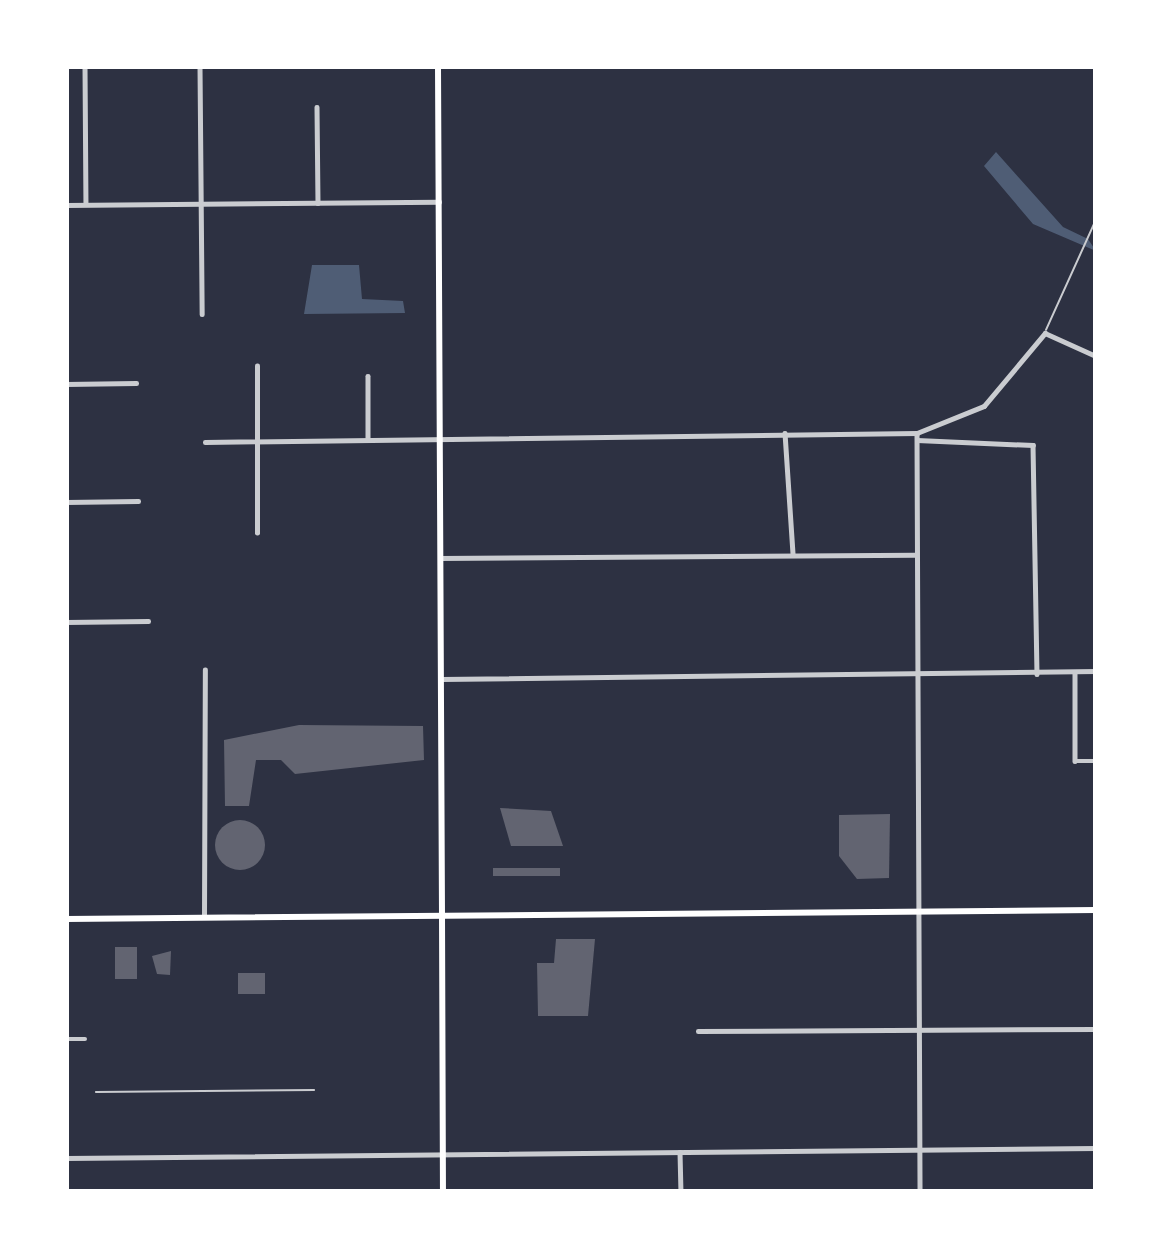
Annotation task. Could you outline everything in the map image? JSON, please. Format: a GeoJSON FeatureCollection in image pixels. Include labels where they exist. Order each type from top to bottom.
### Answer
{"type":"FeatureCollection","features":[{"type":"Feature","properties":{"kind":"main road"},"geometry":{"type":"LineString","coordinates":[[438,66],[443,1192]]}},
{"type":"Feature","properties":{"kind":"main road"},"geometry":{"type":"LineString","coordinates":[[66,919],[1096,910]]}},
{"type":"Feature","properties":{"kind":"street"},"geometry":{"type":"LineString","coordinates":[[85,66],[86,204]]}},
{"type":"Feature","properties":{"kind":"street"},"geometry":{"type":"LineString","coordinates":[[200,66],[202,314]]}},
{"type":"Feature","properties":{"kind":"street"},"geometry":{"type":"LineString","coordinates":[[317,107],[318,203]]}},
{"type":"Feature","properties":{"kind":"street"},"geometry":{"type":"LineString","coordinates":[[66,205],[439,202]]}},
{"type":"Feature","properties":{"kind":"street"},"geometry":{"type":"LineString","coordinates":[[917,437],[984,406],[1045,333],[1096,356]]}},
{"type":"Feature","properties":{"kind":"street"},"geometry":{"type":"LineString","coordinates":[[257,366],[257,532]]}},
{"type":"Feature","properties":{"kind":"street"},"geometry":{"type":"LineString","coordinates":[[368,376],[368,440]]}},
{"type":"Feature","properties":{"kind":"street"},"geometry":{"type":"LineString","coordinates":[[66,384],[136,383]]}},
{"type":"Feature","properties":{"kind":"street"},"geometry":{"type":"LineString","coordinates":[[785,433],[793,556]]}},
{"type":"Feature","properties":{"kind":"street"},"geometry":{"type":"LineString","coordinates":[[206,442],[785,433],[1033,445],[1037,674]]}},
{"type":"Feature","properties":{"kind":"street"},"geometry":{"type":"LineString","coordinates":[[917,437],[920,1192]]}},
{"type":"Feature","properties":{"kind":"street"},"geometry":{"type":"LineString","coordinates":[[66,502],[138,501]]}},
{"type":"Feature","properties":{"kind":"street"},"geometry":{"type":"LineString","coordinates":[[440,558],[917,555]]}},
{"type":"Feature","properties":{"kind":"street"},"geometry":{"type":"LineString","coordinates":[[66,622],[148,621]]}},
{"type":"Feature","properties":{"kind":"street"},"geometry":{"type":"LineString","coordinates":[[204,917],[205,670]]}},
{"type":"Feature","properties":{"kind":"street"},"geometry":{"type":"LineString","coordinates":[[441,679],[1096,671]]}},
{"type":"Feature","properties":{"kind":"street"},"geometry":{"type":"LineString","coordinates":[[1076,672],[1076,761],[1096,761]]}},
{"type":"Feature","properties":{"kind":"street"},"geometry":{"type":"LineString","coordinates":[[698,1031],[1096,1029]]}},
{"type":"Feature","properties":{"kind":"street"},"geometry":{"type":"LineString","coordinates":[[66,1039],[85,1039]]}},
{"type":"Feature","properties":{"kind":"street"},"geometry":{"type":"LineString","coordinates":[[66,1158],[1096,1148]]}},
{"type":"Feature","properties":{"kind":"street"},"geometry":{"type":"LineString","coordinates":[[680,1152],[680,1192]]}},
{"type":"Feature","properties":{"kind":"lane"},"geometry":{"type":"LineString","coordinates":[[1045,333],[1078,247],[1096,220]]}},
{"type":"Feature","properties":{"kind":"lane"},"geometry":{"type":"LineString","coordinates":[[96,1092],[314,1090]]}},
{"type":"Feature","properties":{"kind":"water"},"geometry":{"type":"Polygon","coordinates":[[[996,152],[1063,227],[1088,239],[1096,251],[1033,224],[984,166],[996,152]]]}},
{"type":"Feature","properties":{"kind":"water"},"geometry":{"type":"Polygon","coordinates":[[[312,265],[359,265],[362,299],[403,301],[405,313],[304,314],[312,265]]]}},
{"type":"Feature","properties":{"kind":"building"},"geometry":{"type":"Polygon","coordinates":[[[299,725],[423,726],[424,760],[295,774],[281,760],[256,760],[249,806],[225,806],[224,740],[299,725]]]}},
{"type":"Feature","properties":{"kind":"building"},"geometry":{"type":"Polygon","coordinates":[[[500,808],[551,811],[563,846],[511,846],[500,808]]]}},
{"type":"Feature","properties":{"kind":"building"},"geometry":{"type":"Polygon","coordinates":[[[890,814],[889,878],[857,879],[839,856],[839,815],[890,814]]]}},
{"type":"Feature","properties":{"kind":"building"},"geometry":{"type":"Polygon","coordinates":[[[240,820],[257,828],[265,845],[257,862],[240,870],[223,862],[215,845],[223,828],[240,820]]]}},
{"type":"Feature","properties":{"kind":"building"},"geometry":{"type":"Polygon","coordinates":[[[493,868],[560,868],[560,876],[493,876],[493,868]]]}},
{"type":"Feature","properties":{"kind":"building"},"geometry":{"type":"Polygon","coordinates":[[[556,939],[595,939],[588,1016],[538,1016],[537,963],[554,963],[556,939]]]}},
{"type":"Feature","properties":{"kind":"building"},"geometry":{"type":"Polygon","coordinates":[[[115,947],[137,947],[137,979],[115,979],[115,947]]]}},
{"type":"Feature","properties":{"kind":"building"},"geometry":{"type":"Polygon","coordinates":[[[171,951],[170,975],[157,974],[152,956],[171,951]]]}},
{"type":"Feature","properties":{"kind":"building"},"geometry":{"type":"Polygon","coordinates":[[[238,973],[265,973],[265,994],[238,994],[238,973]]]}}]}
